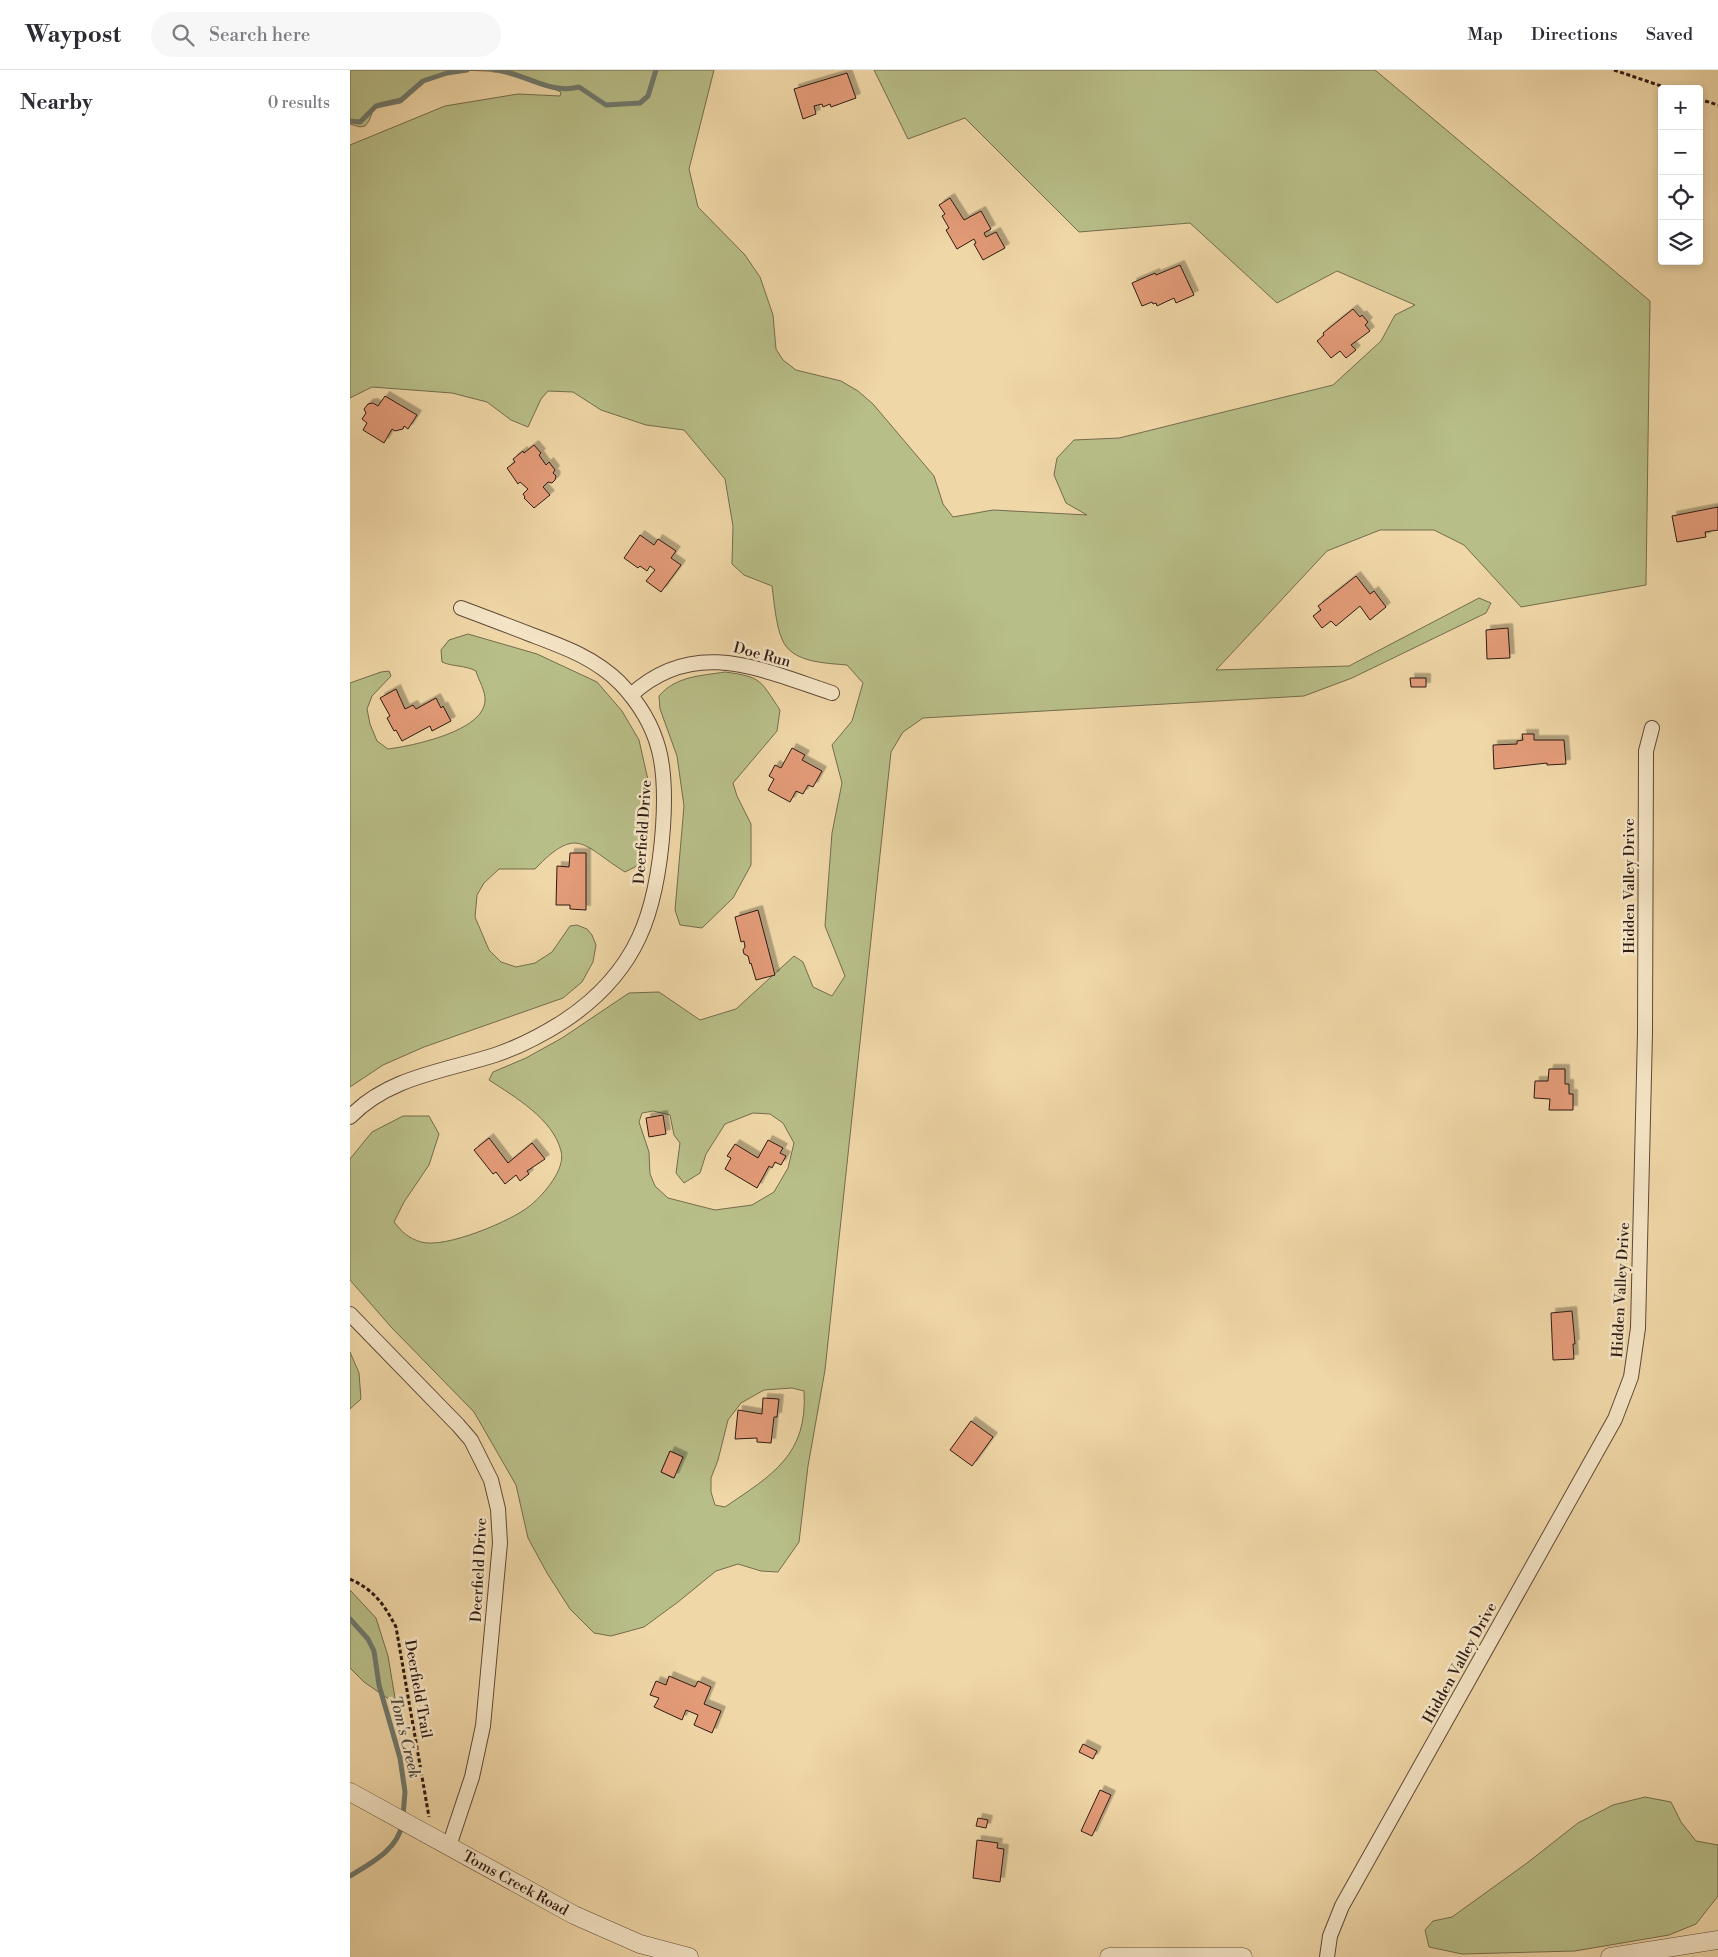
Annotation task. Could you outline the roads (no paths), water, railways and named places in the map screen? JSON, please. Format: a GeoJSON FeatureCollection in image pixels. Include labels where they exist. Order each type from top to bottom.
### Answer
{"type":"FeatureCollection","features":[{"type":"Feature","properties":{"kind":"street","name":"Deerfield Drive"},"geometry":{"type":"LineString","coordinates":[[350,1117],[381,1092],[403,1082],[496,1055],[537,1037],[564,1021],[608,985],[623,966],[641,934],[655,893],[661,857],[665,796],[663,768],[657,740],[645,714],[631,695],[604,669],[576,652],[461,608]]}},
{"type":"Feature","properties":{"kind":"street","name":"Doe Run"},"geometry":{"type":"LineString","coordinates":[[631,695],[669,670],[694,663],[711,662],[746,665],[832,692]]}},
{"type":"Feature","properties":{"kind":"street","name":"Hidden Valley Drive"},"geometry":{"type":"LineString","coordinates":[[1327,1957],[1330,1936],[1342,1906],[1615,1419],[1631,1377],[1638,1328],[1645,1043],[1646,751],[1652,728]]}},
{"type":"Feature","properties":{"kind":"street","name":"Deerfield Drive"},"geometry":{"type":"LineString","coordinates":[[350,1314],[471,1440],[491,1480],[498,1509],[500,1544],[483,1726],[472,1777],[449,1846]]}},
{"type":"Feature","properties":{"kind":"street","name":"Toms Creek Road"},"geometry":{"type":"LineString","coordinates":[[350,1792],[389,1814],[426,1826],[449,1846],[574,1915],[640,1944],[688,1957]]}},
{"type":"Feature","properties":{"kind":"street"},"geometry":{"type":"LineString","coordinates":[[1610,1957],[1718,1940]]}},
{"type":"Feature","properties":{"kind":"street"},"geometry":{"type":"LineString","coordinates":[[1109,1957],[1244,1957]]}},
{"type":"Feature","properties":{"kind":"waterway","name":"Tom's Creek"},"geometry":{"type":"LineString","coordinates":[[350,121],[360,122],[376,106],[400,101],[423,81],[447,73],[467,70]]}},
{"type":"Feature","properties":{"kind":"waterway","name":"Tom's Creek"},"geometry":{"type":"LineString","coordinates":[[494,70],[516,75],[546,86],[568,89],[579,87],[606,105],[640,103],[648,96],[656,70]]}},
{"type":"Feature","properties":{"kind":"waterway","name":"Tom's Creek"},"geometry":{"type":"LineString","coordinates":[[350,1619],[368,1639],[374,1651],[379,1685],[400,1758],[405,1792],[403,1816]]}},
{"type":"Feature","properties":{"kind":"waterway","name":"Tom's Creek"},"geometry":{"type":"LineString","coordinates":[[350,1876],[389,1849],[395,1842],[402,1825]]}}]}
